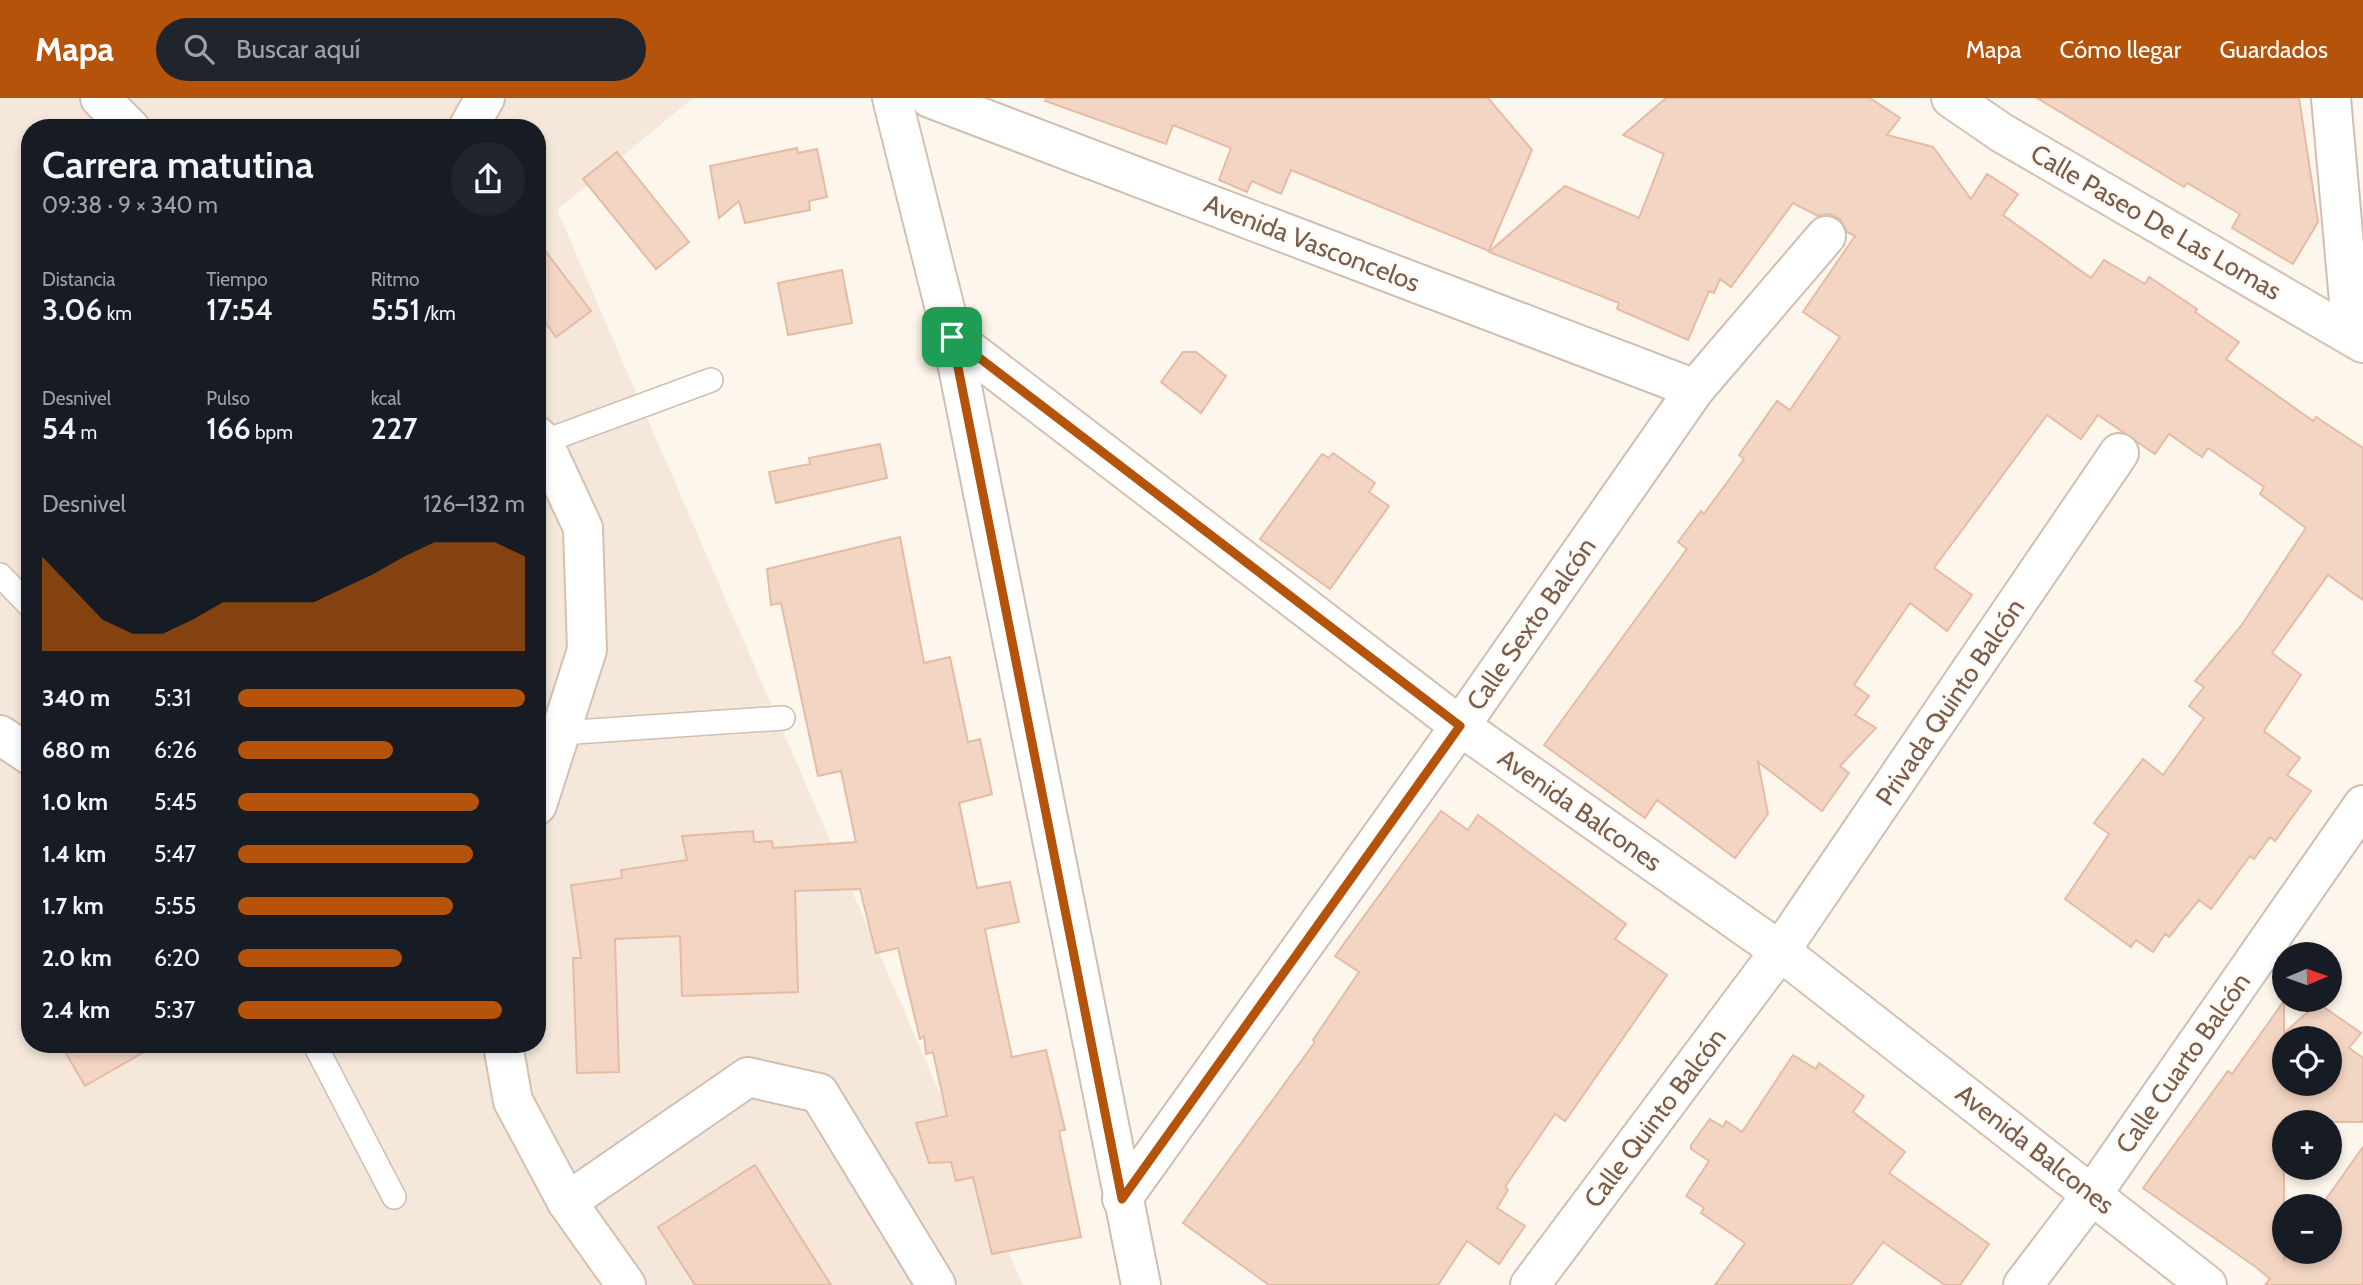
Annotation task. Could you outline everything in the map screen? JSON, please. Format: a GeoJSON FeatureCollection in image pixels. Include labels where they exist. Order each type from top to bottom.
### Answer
{"type":"FeatureCollection","features":[{"type":"Feature","properties":{"kind":"street"},"geometry":{"type":"LineString","coordinates":[[100,98],[122,119]]}},
{"type":"Feature","properties":{"kind":"street"},"geometry":{"type":"LineString","coordinates":[[473,119],[485,98]]}},
{"type":"Feature","properties":{"kind":"street"},"geometry":{"type":"LineString","coordinates":[[892,98],[952,337],[1141,1285]]}},
{"type":"Feature","properties":{"kind":"street","name":"Avenida Vasconcelos"},"geometry":{"type":"LineString","coordinates":[[930,98],[1695,389]]}},
{"type":"Feature","properties":{"kind":"street","name":"Calle Paseo De Las Lomas"},"geometry":{"type":"LineString","coordinates":[[1951,98],[2002,133],[2357,339]]}},
{"type":"Feature","properties":{"kind":"street"},"geometry":{"type":"LineString","coordinates":[[2331,98],[2357,339]]}},
{"type":"Feature","properties":{"kind":"street","name":"Calle Sexto Balcón"},"geometry":{"type":"LineString","coordinates":[[1122,1199],[1460,726],[1695,389],[1826,236]]}},
{"type":"Feature","properties":{"kind":"street","name":"Avenida Balcones"},"geometry":{"type":"LineString","coordinates":[[952,337],[1460,726],[1780,951],[2093,1192],[2207,1285]]}},
{"type":"Feature","properties":{"kind":"street"},"geometry":{"type":"LineString","coordinates":[[546,451],[583,528],[587,650],[549,729],[546,748]]}},
{"type":"Feature","properties":{"kind":"street","name":"Privada Quinto Balcón"},"geometry":{"type":"LineString","coordinates":[[1780,951],[2119,453]]}},
{"type":"Feature","properties":{"kind":"street"},"geometry":{"type":"LineString","coordinates":[[0,735],[21,749]]}},
{"type":"Feature","properties":{"kind":"street","name":"Calle Cuarto Balcón"},"geometry":{"type":"LineString","coordinates":[[2023,1285],[2093,1192],[2363,805]]}},
{"type":"Feature","properties":{"kind":"street","name":"Calle Quinto Balcón"},"geometry":{"type":"LineString","coordinates":[[1530,1285],[1780,951]]}},
{"type":"Feature","properties":{"kind":"street"},"geometry":{"type":"LineString","coordinates":[[504,1053],[513,1101],[567,1202],[626,1285]]}},
{"type":"Feature","properties":{"kind":"street"},"geometry":{"type":"LineString","coordinates":[[567,1202],[748,1077],[819,1093],[936,1285]]}},
{"type":"Feature","properties":{"kind":"lane"},"geometry":{"type":"LineString","coordinates":[[546,437],[711,380]]}},
{"type":"Feature","properties":{"kind":"lane"},"geometry":{"type":"LineString","coordinates":[[0,576],[21,597]]}},
{"type":"Feature","properties":{"kind":"lane"},"geometry":{"type":"LineString","coordinates":[[549,729],[783,718]]}},
{"type":"Feature","properties":{"kind":"lane"},"geometry":{"type":"LineString","coordinates":[[319,1053],[394,1197]]}},
{"type":"Feature","properties":{"kind":"shaded area"},"geometry":{"type":"Polygon","coordinates":[[[0,98],[693,98],[557,210],[1023,1285],[0,1285],[0,98]]]}},
{"type":"Feature","properties":{"kind":"building"},"geometry":{"type":"Polygon","coordinates":[[[1046,98],[1488,98],[1532,150],[1489,251],[1291,170],[1281,194],[1252,181],[1247,192],[1219,180],[1231,148],[1173,125],[1166,144],[1045,101],[1046,98]]]}},
{"type":"Feature","properties":{"kind":"building"},"geometry":{"type":"Polygon","coordinates":[[[1666,98],[1870,98],[1900,118],[1887,135],[1933,147],[1971,199],[1987,174],[2018,194],[2003,215],[2091,278],[2104,260],[2145,284],[2149,277],[2197,309],[2195,312],[2239,342],[2226,359],[2313,421],[2316,417],[2363,448],[2363,600],[2328,575],[2272,653],[2301,675],[2264,731],[2300,758],[2287,775],[2311,791],[2275,841],[2270,837],[2254,859],[2250,856],[2211,909],[2199,900],[2169,937],[2165,934],[2153,952],[2136,940],[2131,947],[2065,899],[2109,834],[2094,823],[2143,759],[2163,775],[2204,718],[2189,706],[2204,687],[2195,681],[2241,626],[2306,528],[2260,494],[2264,487],[2208,448],[2202,457],[2169,434],[2155,454],[2098,415],[2081,439],[2047,415],[1934,568],[1972,595],[1947,631],[1910,603],[1854,685],[1869,696],[1855,715],[1876,728],[1840,766],[1849,773],[1822,811],[1758,762],[1768,814],[1735,858],[1657,800],[1645,818],[1544,745],[1687,549],[1678,542],[1701,511],[1704,514],[1744,459],[1739,455],[1777,401],[1790,410],[1840,337],[1803,312],[1855,236],[1847,232],[1840,219],[1829,214],[1818,216],[1793,203],[1731,287],[1720,279],[1714,293],[1709,291],[1688,340],[1617,309],[1619,303],[1489,252],[1565,186],[1639,218],[1664,154],[1623,135],[1666,98]]]}},
{"type":"Feature","properties":{"kind":"building"},"geometry":{"type":"Polygon","coordinates":[[[2037,98],[2299,98],[2318,222],[2293,264],[2232,228],[2240,214],[2187,183],[2184,187],[2037,98]]]}},
{"type":"Feature","properties":{"kind":"building"},"geometry":{"type":"Polygon","coordinates":[[[797,148],[798,153],[817,149],[827,197],[809,201],[810,210],[745,223],[739,201],[719,218],[710,166],[797,148]]]}},
{"type":"Feature","properties":{"kind":"building"},"geometry":{"type":"Polygon","coordinates":[[[617,152],[689,242],[656,269],[583,179],[617,152]]]}},
{"type":"Feature","properties":{"kind":"building"},"geometry":{"type":"Polygon","coordinates":[[[546,252],[591,311],[556,337],[546,323],[546,252]]]}},
{"type":"Feature","properties":{"kind":"building"},"geometry":{"type":"Polygon","coordinates":[[[842,270],[852,323],[788,335],[778,283],[842,270]]]}},
{"type":"Feature","properties":{"kind":"building"},"geometry":{"type":"Polygon","coordinates":[[[1183,352],[1196,352],[1226,376],[1201,413],[1161,382],[1183,352]]]}},
{"type":"Feature","properties":{"kind":"building"},"geometry":{"type":"Polygon","coordinates":[[[880,444],[887,478],[776,503],[769,472],[810,464],[809,458],[880,444]]]}},
{"type":"Feature","properties":{"kind":"building"},"geometry":{"type":"Polygon","coordinates":[[[1333,453],[1375,483],[1369,492],[1389,506],[1330,589],[1260,539],[1322,454],[1329,458],[1333,453]]]}},
{"type":"Feature","properties":{"kind":"building"},"geometry":{"type":"Polygon","coordinates":[[[900,537],[924,663],[950,657],[968,742],[980,739],[992,794],[959,803],[977,888],[1010,882],[1019,922],[985,929],[991,960],[1012,1057],[1046,1050],[1065,1130],[1059,1131],[1081,1237],[992,1254],[973,1177],[956,1181],[951,1162],[929,1163],[916,1123],[947,1116],[933,1052],[926,1054],[924,1036],[920,1039],[898,948],[876,953],[860,889],[795,891],[798,992],[682,996],[680,936],[615,939],[619,1072],[577,1073],[573,958],[581,958],[571,885],[622,878],[621,870],[687,860],[682,836],[753,831],[754,842],[772,841],[773,848],[856,842],[841,771],[818,776],[781,603],[771,605],[767,569],[900,537]]]}},
{"type":"Feature","properties":{"kind":"building"},"geometry":{"type":"Polygon","coordinates":[[[1441,811],[1468,830],[1478,815],[1626,924],[1615,939],[1667,975],[1565,1121],[1555,1114],[1505,1187],[1508,1190],[1497,1208],[1525,1226],[1499,1264],[1467,1241],[1438,1285],[1269,1285],[1183,1223],[1315,1042],[1313,1040],[1359,972],[1335,956],[1441,811]]]}},
{"type":"Feature","properties":{"kind":"building"},"geometry":{"type":"Polygon","coordinates":[[[2276,1012],[2284,1012],[2284,1026],[2272,1026],[2272,1096],[2342,1096],[2342,1026],[2292,1026],[2308,1012],[2331,1012],[2361,1033],[2349,1048],[2363,1058],[2363,1122],[2342,1122],[2342,1110],[2272,1110],[2272,1180],[2284,1180],[2284,1194],[2272,1194],[2272,1264],[2342,1264],[2342,1194],[2330,1194],[2363,1147],[2363,1285],[2265,1285],[2270,1279],[2257,1268],[2143,1188],[2228,1071],[2232,1074],[2276,1012]]]}},
{"type":"Feature","properties":{"kind":"building"},"geometry":{"type":"Polygon","coordinates":[[[66,1053],[142,1053],[85,1086],[66,1053]]]}},
{"type":"Feature","properties":{"kind":"building"},"geometry":{"type":"Polygon","coordinates":[[[1793,1055],[1816,1069],[1819,1063],[1864,1096],[1853,1112],[1905,1152],[1889,1173],[1989,1244],[1960,1285],[1945,1285],[1883,1242],[1851,1285],[1715,1285],[1745,1243],[1701,1213],[1704,1208],[1686,1196],[1709,1161],[1691,1149],[1691,1145],[1710,1119],[1723,1127],[1726,1121],[1742,1132],[1793,1055]]]}},
{"type":"Feature","properties":{"kind":"building"},"geometry":{"type":"Polygon","coordinates":[[[755,1165],[831,1285],[695,1285],[658,1227],[755,1165]]]}},
{"type":"Feature","properties":{"kind":"route"},"geometry":{"type":"LineString","coordinates":[[952,337],[1460,726],[1122,1199],[971,433],[952,337]]}}]}
